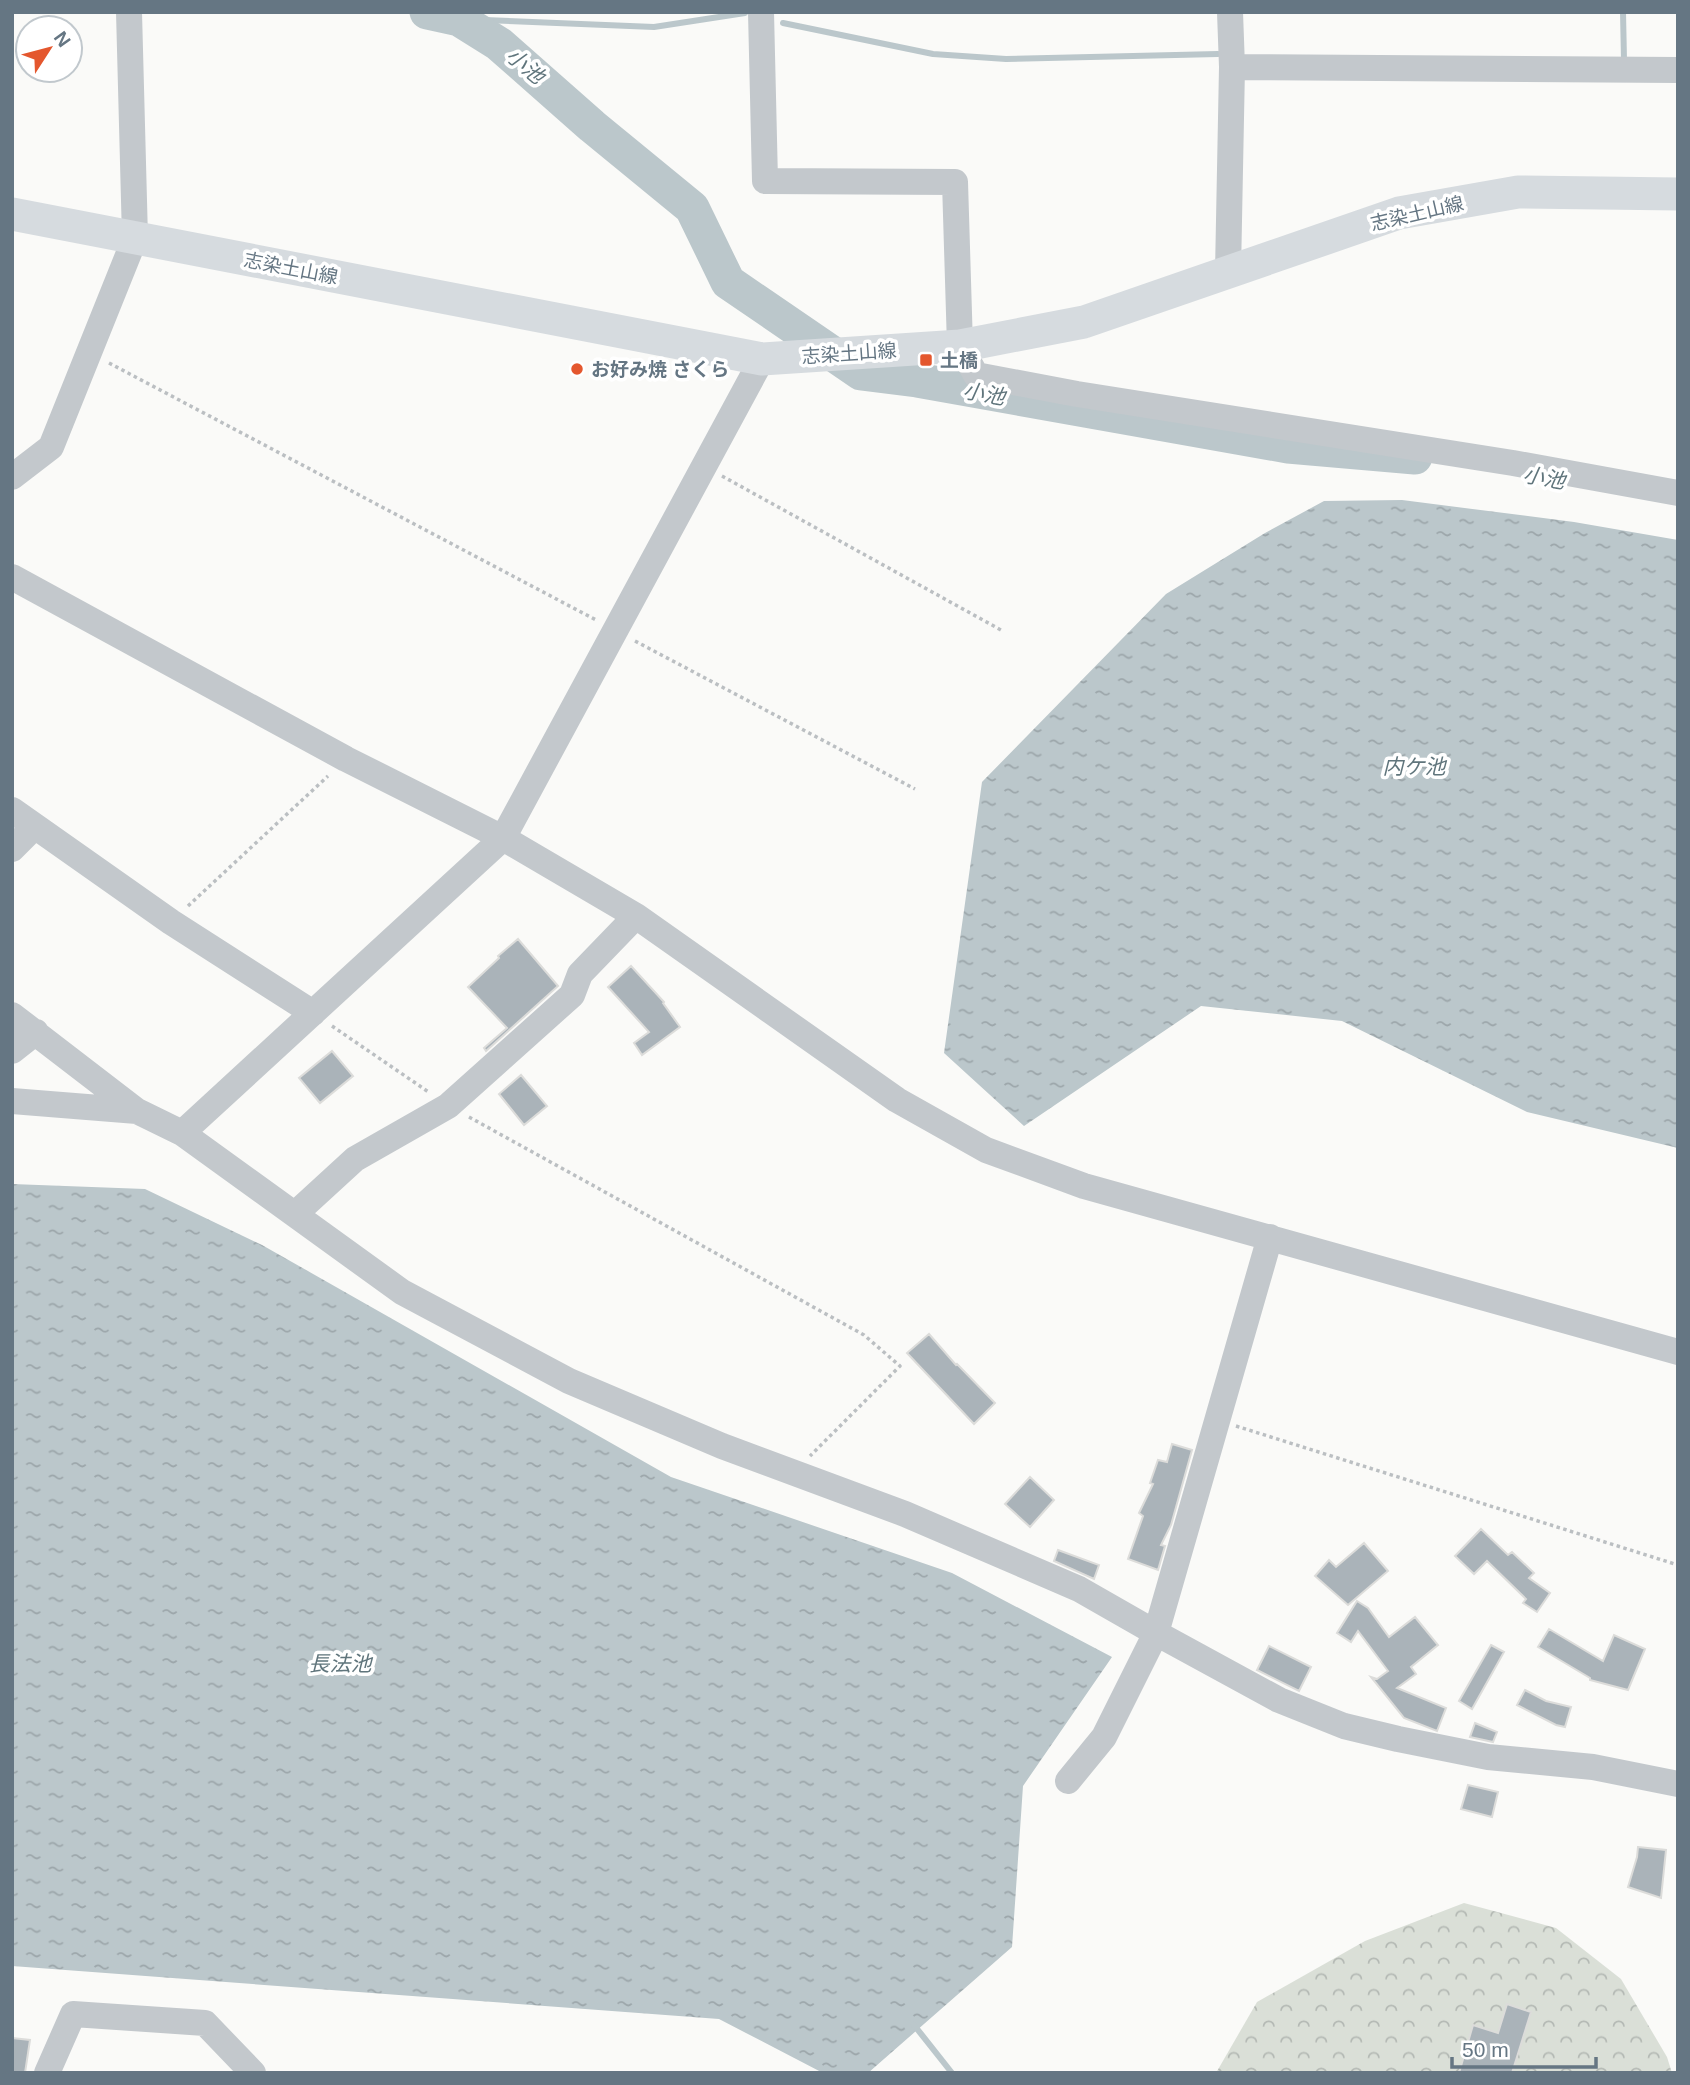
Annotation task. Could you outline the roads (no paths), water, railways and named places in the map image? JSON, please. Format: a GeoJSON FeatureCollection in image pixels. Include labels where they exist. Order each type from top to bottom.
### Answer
{"type":"FeatureCollection","features":[{"type":"Feature","properties":{"kind":"main road","name":"志染土山線"},"geometry":{"type":"LineString","coordinates":[[12,214],[762,359],[960,346],[1084,322],[1399,213],[1518,192],[1678,194]]}},
{"type":"Feature","properties":{"kind":"street"},"geometry":{"type":"LineString","coordinates":[[12,477],[51,447],[135,238],[129,12]]}},
{"type":"Feature","properties":{"kind":"street"},"geometry":{"type":"LineString","coordinates":[[761,12],[765,181],[955,182],[960,346],[976,375],[1077,394],[1513,463],[1678,493]]}},
{"type":"Feature","properties":{"kind":"street"},"geometry":{"type":"LineString","coordinates":[[1228,272],[1232,67],[1230,12]]}},
{"type":"Feature","properties":{"kind":"street"},"geometry":{"type":"LineString","coordinates":[[1232,67],[1678,70]]}},
{"type":"Feature","properties":{"kind":"street"},"geometry":{"type":"LineString","coordinates":[[182,1133],[503,838],[762,359]]}},
{"type":"Feature","properties":{"kind":"street"},"geometry":{"type":"LineString","coordinates":[[12,577],[346,759],[503,838],[636,916],[897,1100],[986,1150],[1084,1186],[1678,1352]]}},
{"type":"Feature","properties":{"kind":"street"},"geometry":{"type":"LineString","coordinates":[[12,810],[171,922],[313,1013]]}},
{"type":"Feature","properties":{"kind":"street"},"geometry":{"type":"LineString","coordinates":[[12,849],[35,826]]}},
{"type":"Feature","properties":{"kind":"street"},"geometry":{"type":"LineString","coordinates":[[295,1214],[355,1159],[448,1106],[572,995],[580,974],[636,916]]}},
{"type":"Feature","properties":{"kind":"street"},"geometry":{"type":"LineString","coordinates":[[12,1015],[137,1111],[182,1133],[402,1292],[569,1381],[722,1446],[905,1514],[1079,1589],[1279,1700],[1344,1726],[1488,1757],[1593,1767],[1678,1784]]}},
{"type":"Feature","properties":{"kind":"street"},"geometry":{"type":"LineString","coordinates":[[12,1051],[36,1032]]}},
{"type":"Feature","properties":{"kind":"street"},"geometry":{"type":"LineString","coordinates":[[12,1101],[137,1111]]}},
{"type":"Feature","properties":{"kind":"street"},"geometry":{"type":"LineString","coordinates":[[1068,1781],[1104,1737],[1156,1633],[1270,1237]]}},
{"type":"Feature","properties":{"kind":"street"},"geometry":{"type":"LineString","coordinates":[[47,2073],[73,2014],[205,2022],[253,2073]]}},
{"type":"Feature","properties":{"kind":"water","name":"内ケ池"},"geometry":{"type":"Polygon","coordinates":[[[1402,500],[1574,522],[1678,540],[1678,1148],[1527,1112],[1342,1021],[1201,1006],[1024,1126],[944,1053],[982,782],[1166,594],[1265,533],[1324,501],[1402,500]]]}},
{"type":"Feature","properties":{"kind":"water","name":"長法池"},"geometry":{"type":"Polygon","coordinates":[[[12,1184],[145,1189],[262,1245],[671,1477],[952,1573],[1112,1657],[1023,1786],[1012,1947],[868,2073],[823,2073],[719,2019],[12,1966],[12,1184]]]}},
{"type":"Feature","properties":{"kind":"waterway","name":"小池"},"geometry":{"type":"LineString","coordinates":[[427,12],[459,19],[499,44],[592,126],[692,208],[728,282],[861,373],[917,380],[1288,446],[1415,457]]}},
{"type":"Feature","properties":{"kind":"waterway"},"geometry":{"type":"LineString","coordinates":[[1621,60],[1624,60],[1623,12]]}},
{"type":"Feature","properties":{"kind":"waterway"},"geometry":{"type":"LineString","coordinates":[[459,19],[654,27],[745,13]]}},
{"type":"Feature","properties":{"kind":"waterway"},"geometry":{"type":"LineString","coordinates":[[783,23],[933,54],[1006,59],[1218,54]]}},
{"type":"Feature","properties":{"kind":"waterway"},"geometry":{"type":"LineString","coordinates":[[914,2025],[952,2073]]}},
{"type":"Feature","properties":{"kind":"place","name":"土橋"},"geometry":{"type":"Point","coordinates":[926,360]}},
{"type":"Feature","properties":{"kind":"place","name":"お好み焼 さくら"},"geometry":{"type":"Point","coordinates":[577,369]}}]}
